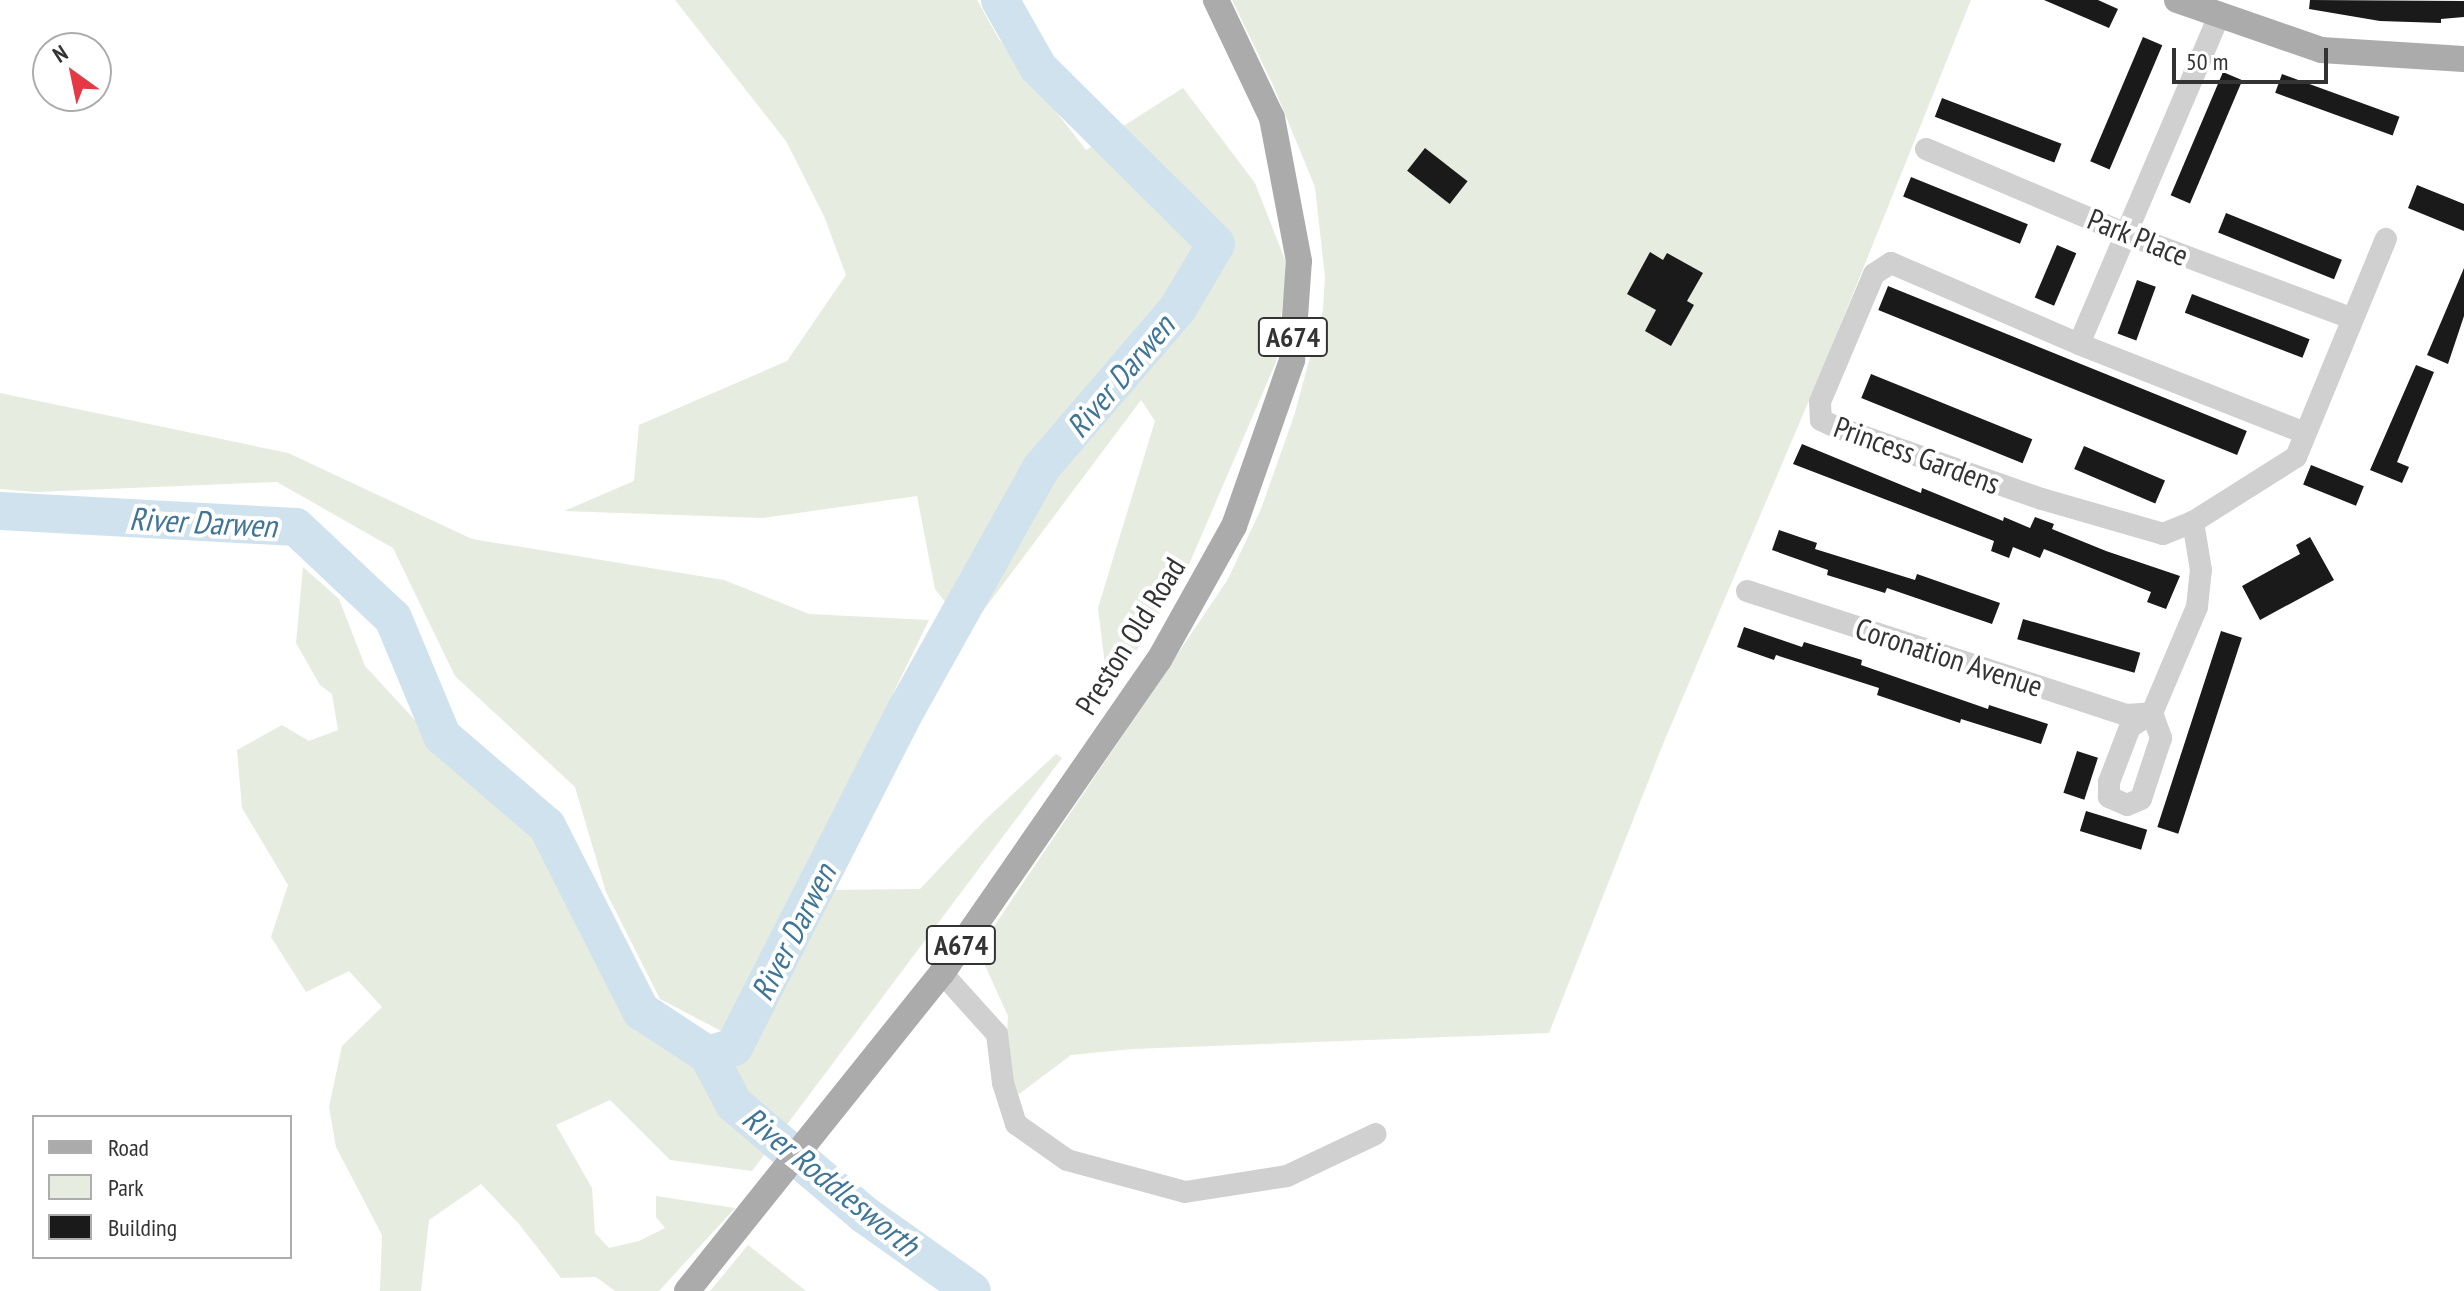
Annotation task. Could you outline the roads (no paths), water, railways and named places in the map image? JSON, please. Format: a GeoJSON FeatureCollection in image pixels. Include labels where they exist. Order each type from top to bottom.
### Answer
{"type":"FeatureCollection","features":[{"type":"Feature","properties":{"kind":"main road","name":"Preston Old Road"},"geometry":{"type":"LineString","coordinates":[[687,1291],[942,973],[1159,660],[1234,526],[1292,360],[1299,261],[1272,118],[1216,0]]}},
{"type":"Feature","properties":{"kind":"main road"},"geometry":{"type":"LineString","coordinates":[[2177,0],[2321,50],[2464,59]]}},
{"type":"Feature","properties":{"kind":"street"},"geometry":{"type":"LineString","coordinates":[[2079,344],[2219,15]]}},
{"type":"Feature","properties":{"kind":"street","name":"Park Place"},"geometry":{"type":"LineString","coordinates":[[1926,149],[2126,234],[2353,319]]}},
{"type":"Feature","properties":{"kind":"street","name":"Princess Gardens"},"geometry":{"type":"LineString","coordinates":[[2305,433],[2079,344],[1891,263],[1874,274],[1820,402],[1821,420],[2042,499],[2163,534],[2193,522],[2296,457],[2386,239]]}},
{"type":"Feature","properties":{"kind":"street","name":"Coronation Avenue"},"geometry":{"type":"LineString","coordinates":[[1747,591],[2126,715],[2152,713],[2197,607],[2201,570],[2193,522]]}},
{"type":"Feature","properties":{"kind":"street"},"geometry":{"type":"LineString","coordinates":[[942,973],[997,1034],[1003,1083],[1016,1124],[1067,1160],[1185,1192],[1287,1176],[1376,1134]]}},
{"type":"Feature","properties":{"kind":"waterway","name":"River Darwen"},"geometry":{"type":"LineString","coordinates":[[0,511],[296,527],[393,618],[442,736],[547,826],[641,1011],[708,1055],[734,1047],[907,708],[1041,468],[1178,308],[1216,244],[1038,67],[1000,0]]}},
{"type":"Feature","properties":{"kind":"waterway","name":"River Roddlesworth"},"geometry":{"type":"LineString","coordinates":[[708,1055],[734,1104],[865,1215],[972,1291]]}}]}
